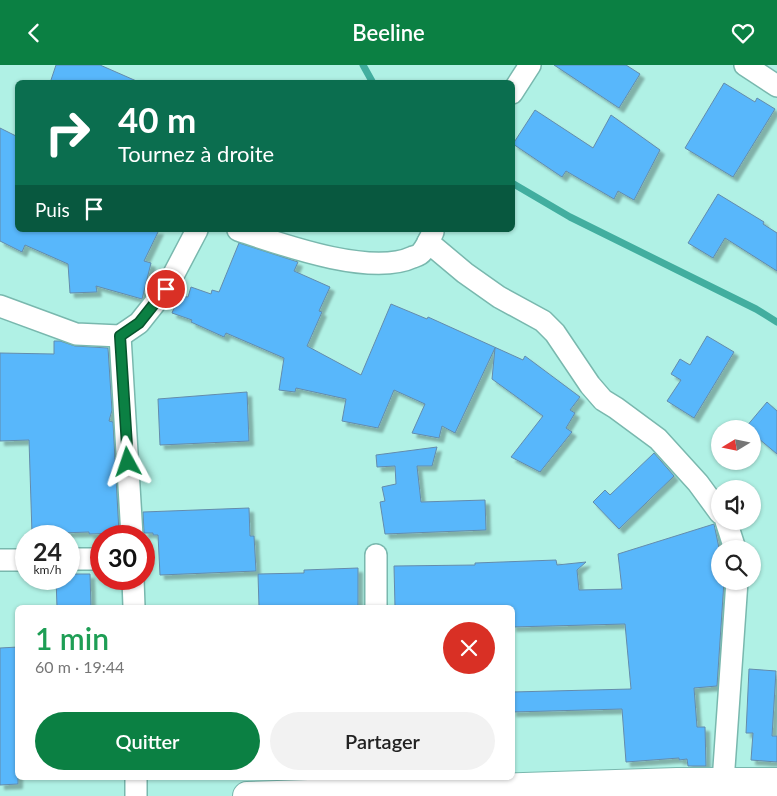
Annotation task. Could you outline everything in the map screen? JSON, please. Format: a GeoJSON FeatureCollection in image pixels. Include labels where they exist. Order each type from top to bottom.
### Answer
{"type":"FeatureCollection","features":[{"type":"Feature","properties":{"kind":"street"},"geometry":{"type":"LineString","coordinates":[[515,88],[530,65]]}},
{"type":"Feature","properties":{"kind":"street"},"geometry":{"type":"LineString","coordinates":[[745,65],[777,86]]}},
{"type":"Feature","properties":{"kind":"street"},"geometry":{"type":"LineString","coordinates":[[0,306],[76,334],[120,336],[139,323],[166,289],[196,232]]}},
{"type":"Feature","properties":{"kind":"street"},"geometry":{"type":"LineString","coordinates":[[244,232],[306,252],[342,260],[388,264],[407,260],[422,253],[431,236],[465,273],[498,297],[543,321],[555,333],[590,385],[603,400],[658,439],[698,483],[711,501]]}},
{"type":"Feature","properties":{"kind":"street"},"geometry":{"type":"LineString","coordinates":[[120,336],[131,525]]}},
{"type":"Feature","properties":{"kind":"street"},"geometry":{"type":"LineString","coordinates":[[376,555],[376,605]]}},
{"type":"Feature","properties":{"kind":"street"},"geometry":{"type":"LineString","coordinates":[[0,560],[15,560]]}},
{"type":"Feature","properties":{"kind":"street"},"geometry":{"type":"LineString","coordinates":[[133,590],[134,605]]}},
{"type":"Feature","properties":{"kind":"street"},"geometry":{"type":"LineString","coordinates":[[723,782],[736,590]]}},
{"type":"Feature","properties":{"kind":"street"},"geometry":{"type":"LineString","coordinates":[[136,780],[136,796]]}},
{"type":"Feature","properties":{"kind":"street"},"geometry":{"type":"LineString","coordinates":[[248,796],[376,785],[777,782]]}},
{"type":"Feature","properties":{"kind":"building"},"geometry":{"type":"Polygon","coordinates":[[[56,65],[100,65],[134,80],[51,80],[56,65]]]}},
{"type":"Feature","properties":{"kind":"building"},"geometry":{"type":"Polygon","coordinates":[[[554,65],[626,65],[640,74],[619,108],[554,65]]]}},
{"type":"Feature","properties":{"kind":"building"},"geometry":{"type":"Polygon","coordinates":[[[724,83],[755,102],[757,98],[775,109],[733,177],[685,148],[724,83]]]}},
{"type":"Feature","properties":{"kind":"building"},"geometry":{"type":"Polygon","coordinates":[[[535,110],[593,148],[611,115],[660,150],[634,200],[618,191],[614,199],[566,171],[562,177],[515,145],[515,141],[535,110]]]}},
{"type":"Feature","properties":{"kind":"building"},"geometry":{"type":"Polygon","coordinates":[[[0,128],[15,136],[15,232],[158,232],[144,261],[151,263],[142,299],[96,286],[97,292],[70,293],[68,264],[25,245],[22,252],[0,241],[0,128]]]}},
{"type":"Feature","properties":{"kind":"building"},"geometry":{"type":"Polygon","coordinates":[[[718,194],[764,222],[763,224],[777,233],[777,271],[725,238],[713,258],[688,243],[718,194]]]}},
{"type":"Feature","properties":{"kind":"building"},"geometry":{"type":"Polygon","coordinates":[[[239,243],[298,262],[294,271],[330,287],[319,311],[322,312],[307,346],[361,375],[391,304],[427,319],[428,317],[523,360],[525,356],[580,397],[570,410],[575,413],[566,428],[572,432],[540,472],[511,457],[543,416],[492,379],[495,348],[455,433],[442,426],[439,438],[412,433],[425,404],[394,390],[378,428],[342,421],[346,399],[296,388],[295,392],[279,390],[284,358],[226,333],[224,337],[191,322],[192,320],[172,313],[179,296],[188,297],[191,287],[211,294],[212,290],[219,292],[239,243]]]}},
{"type":"Feature","properties":{"kind":"building"},"geometry":{"type":"Polygon","coordinates":[[[707,336],[734,352],[694,418],[667,401],[681,380],[671,374],[680,359],[690,365],[707,336]]]}},
{"type":"Feature","properties":{"kind":"building"},"geometry":{"type":"Polygon","coordinates":[[[54,341],[75,346],[108,348],[112,410],[109,421],[113,422],[119,525],[90,525],[90,534],[89,532],[80,532],[80,525],[32,525],[29,440],[0,441],[0,353],[54,354],[54,341]]]}},
{"type":"Feature","properties":{"kind":"building"},"geometry":{"type":"Polygon","coordinates":[[[247,392],[249,441],[160,445],[158,399],[247,392]]]}},
{"type":"Feature","properties":{"kind":"building"},"geometry":{"type":"Polygon","coordinates":[[[767,402],[777,411],[777,454],[761,441],[761,420],[752,420],[767,402]]]}},
{"type":"Feature","properties":{"kind":"building"},"geometry":{"type":"Polygon","coordinates":[[[437,447],[432,466],[417,466],[421,502],[485,500],[486,530],[385,534],[380,502],[385,501],[382,487],[396,484],[395,466],[377,467],[376,455],[437,447]]]}},
{"type":"Feature","properties":{"kind":"building"},"geometry":{"type":"Polygon","coordinates":[[[654,453],[674,476],[619,529],[593,502],[605,490],[610,495],[654,453]]]}},
{"type":"Feature","properties":{"kind":"building"},"geometry":{"type":"Polygon","coordinates":[[[249,508],[250,536],[254,536],[256,571],[160,575],[158,535],[155,535],[155,525],[144,525],[143,512],[249,508]]]}},
{"type":"Feature","properties":{"kind":"building"},"geometry":{"type":"Polygon","coordinates":[[[711,525],[711,530],[715,530],[717,540],[711,540],[711,590],[723,590],[717,686],[694,688],[697,727],[705,727],[706,766],[688,766],[687,759],[679,760],[679,758],[626,762],[622,709],[515,712],[515,692],[631,689],[625,624],[515,627],[515,605],[395,605],[394,566],[475,565],[475,563],[556,560],[557,565],[586,562],[577,570],[579,590],[622,589],[618,554],[711,525]]]}},
{"type":"Feature","properties":{"kind":"building"},"geometry":{"type":"Polygon","coordinates":[[[358,568],[358,605],[259,605],[258,574],[304,573],[304,570],[358,568]]]}},
{"type":"Feature","properties":{"kind":"building"},"geometry":{"type":"Polygon","coordinates":[[[80,574],[90,574],[91,605],[57,605],[56,590],[80,590],[80,574]]]}},
{"type":"Feature","properties":{"kind":"building"},"geometry":{"type":"Polygon","coordinates":[[[15,647],[15,780],[18,780],[18,784],[0,785],[0,648],[15,647]]]}},
{"type":"Feature","properties":{"kind":"building"},"geometry":{"type":"Polygon","coordinates":[[[749,669],[776,671],[772,736],[777,736],[777,762],[751,760],[753,733],[746,733],[749,669]]]}},
{"type":"Feature","properties":{"kind":"waterway"},"geometry":{"type":"LineString","coordinates":[[363,65],[371,80]]}},
{"type":"Feature","properties":{"kind":"waterway"},"geometry":{"type":"LineString","coordinates":[[515,185],[570,217],[756,309],[777,322]]}},
{"type":"Feature","properties":{"kind":"route"},"geometry":{"type":"LineString","coordinates":[[128,462],[123,413],[123,370],[120,336],[139,323],[166,289]]}}]}
